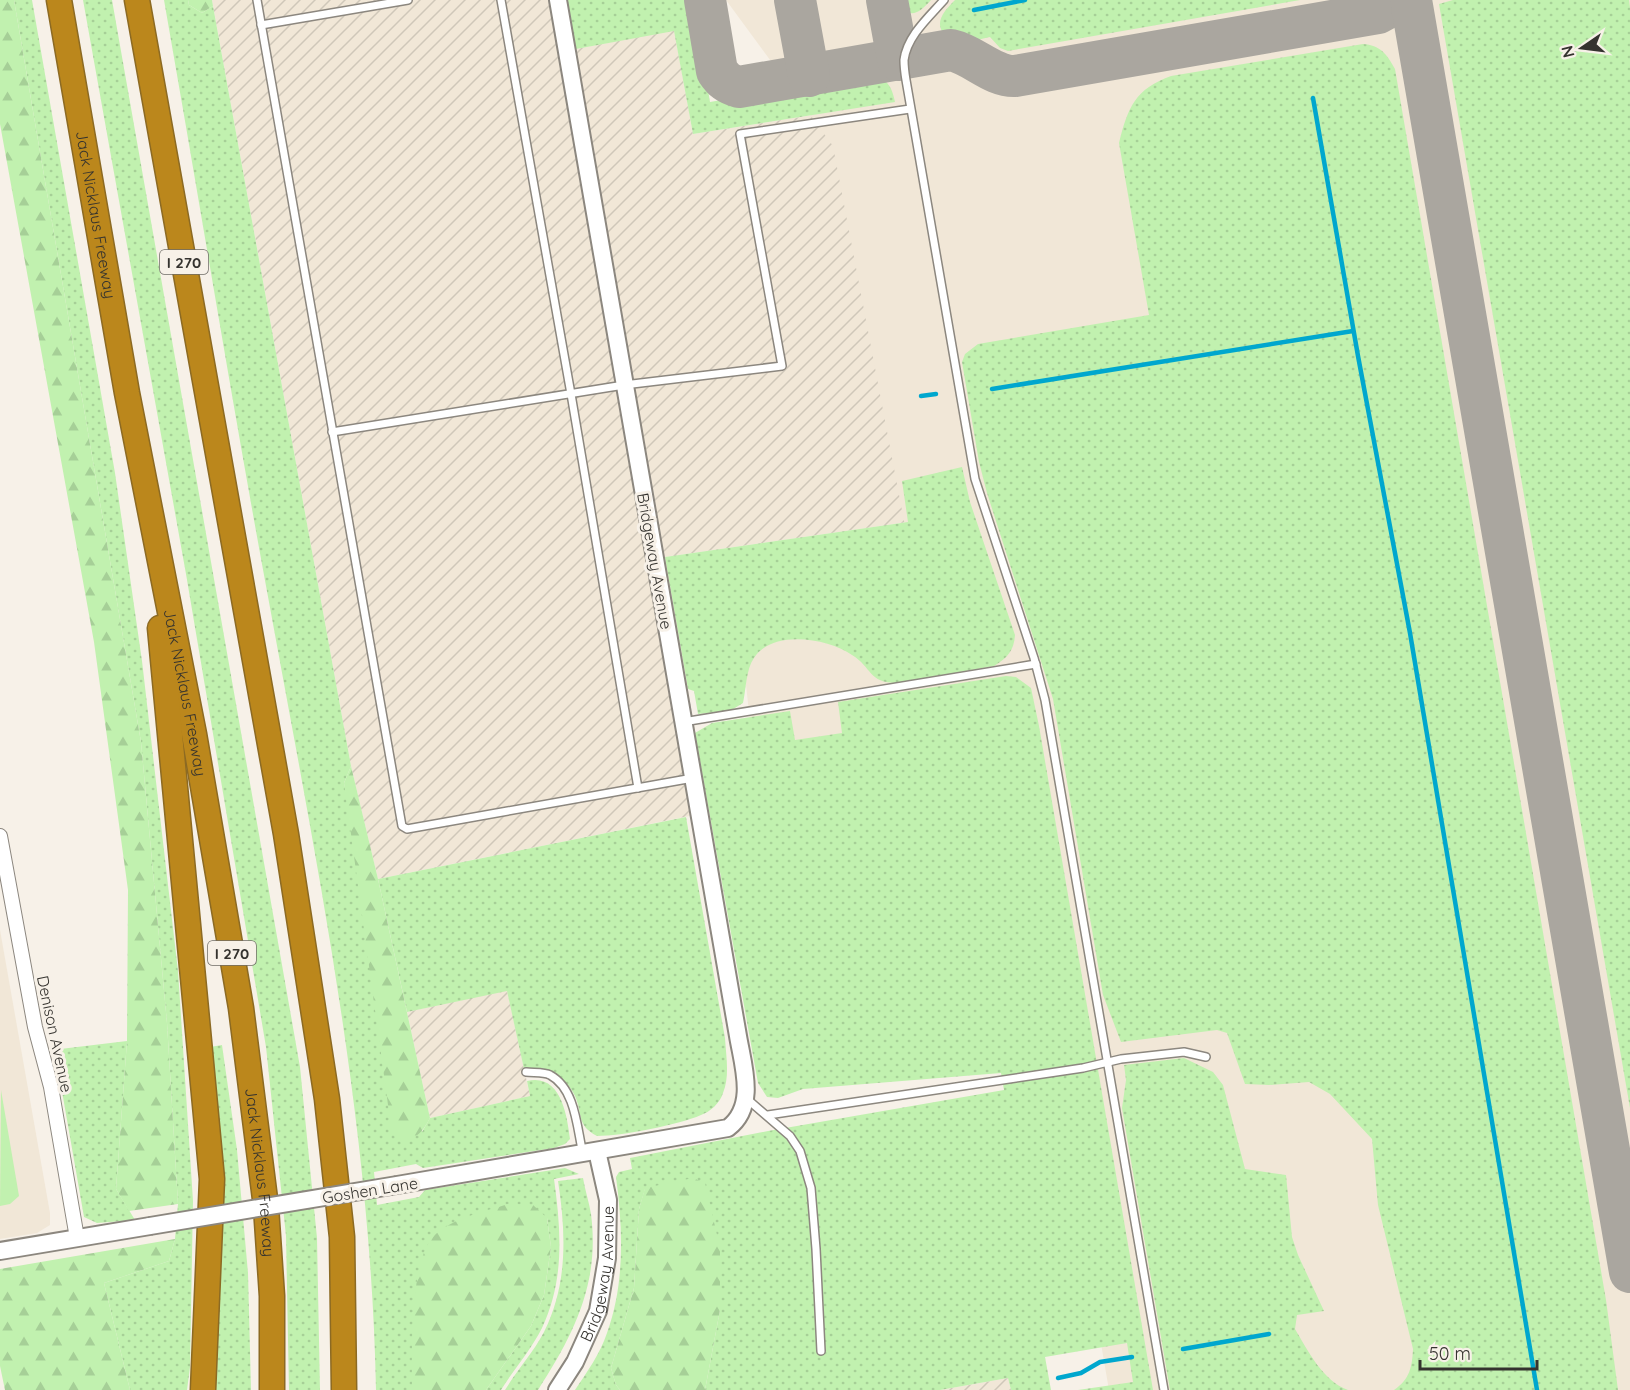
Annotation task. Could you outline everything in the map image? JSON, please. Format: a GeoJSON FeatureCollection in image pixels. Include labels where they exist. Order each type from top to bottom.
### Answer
{"type":"FeatureCollection","features":[{"type":"Feature","properties":{"kind":"highway","name":"Jack Nicklaus Freeway"},"geometry":{"type":"LineString","coordinates":[[59,0],[127,393],[194,734],[241,1008],[266,1207],[272,1296],[272,1390]]}},
{"type":"Feature","properties":{"kind":"highway","name":"I 270"},"geometry":{"type":"LineString","coordinates":[[137,0],[284,822],[327,1099],[342,1238],[344,1390]]}},
{"type":"Feature","properties":{"kind":"highway"},"geometry":{"type":"LineString","coordinates":[[152,521],[160,634],[212,1179],[203,1390]]}},
{"type":"Feature","properties":{"kind":"street","name":"Bridgeway Avenue"},"geometry":{"type":"LineString","coordinates":[[558,0],[738,1035],[746,1098],[738,1121]]}},
{"type":"Feature","properties":{"kind":"street","name":"Denison Avenue"},"geometry":{"type":"LineString","coordinates":[[0,836],[35,1027],[51,1087],[77,1238]]}},
{"type":"Feature","properties":{"kind":"street","name":"Goshen Lane"},"geometry":{"type":"LineString","coordinates":[[0,1251],[715,1131],[728,1128],[738,1121]]}},
{"type":"Feature","properties":{"kind":"street","name":"Bridgeway Avenue"},"geometry":{"type":"LineString","coordinates":[[557,1390],[575,1362],[598,1311],[607,1258],[608,1200],[590,1152]]}},
{"type":"Feature","properties":{"kind":"lane"},"geometry":{"type":"LineString","coordinates":[[257,0],[402,826],[407,830],[693,778]]}},
{"type":"Feature","properties":{"kind":"lane"},"geometry":{"type":"LineString","coordinates":[[261,25],[408,0]]}},
{"type":"Feature","properties":{"kind":"lane"},"geometry":{"type":"LineString","coordinates":[[501,0],[572,394],[638,788]]}},
{"type":"Feature","properties":{"kind":"lane"},"geometry":{"type":"LineString","coordinates":[[944,0],[923,23],[911,41],[904,60],[910,109],[975,479],[1036,664],[1045,700],[1164,1390]]}},
{"type":"Feature","properties":{"kind":"lane"},"geometry":{"type":"LineString","coordinates":[[332,432],[624,385],[782,366],[740,134],[910,109]]}},
{"type":"Feature","properties":{"kind":"lane"},"geometry":{"type":"LineString","coordinates":[[684,723],[1036,664]]}},
{"type":"Feature","properties":{"kind":"lane"},"geometry":{"type":"LineString","coordinates":[[768,1115],[1071,1070],[1121,1059],[1184,1052],[1206,1058]]}},
{"type":"Feature","properties":{"kind":"lane"},"geometry":{"type":"LineString","coordinates":[[526,1072],[549,1075],[564,1087],[590,1152]]}},
{"type":"Feature","properties":{"kind":"lane"},"geometry":{"type":"LineString","coordinates":[[746,1098],[790,1136],[800,1151],[811,1188],[821,1351]]}},
{"type":"Feature","properties":{"kind":"shaded area"},"geometry":{"type":"Polygon","coordinates":[[[212,0],[567,0],[576,49],[674,30],[693,134],[895,102],[908,522],[665,557],[709,812],[378,879],[351,766],[212,0]]]}},
{"type":"Feature","properties":{"kind":"shaded area"},"geometry":{"type":"Polygon","coordinates":[[[726,0],[1630,0],[1630,1390],[1109,1390],[993,718],[755,766],[741,640],[922,616],[833,146],[726,0]]]}},
{"type":"Feature","properties":{"kind":"shaded area"},"geometry":{"type":"Polygon","coordinates":[[[0,930],[50,1213],[50,1225],[37,1233],[0,1239],[0,930]]]}},
{"type":"Feature","properties":{"kind":"shaded area"},"geometry":{"type":"Polygon","coordinates":[[[507,990],[530,1096],[430,1118],[407,1012],[507,990]]]}},
{"type":"Feature","properties":{"kind":"shaded area"},"geometry":{"type":"Polygon","coordinates":[[[1008,1378],[1011,1390],[940,1390],[1008,1378]]]}},
{"type":"Feature","properties":{"kind":"green space"},"geometry":{"type":"Polygon","coordinates":[[[0,0],[14,0],[141,742],[167,1023],[178,1204],[129,1211],[116,1189],[127,1041],[128,890],[94,642],[0,124],[0,0]]]}},
{"type":"Feature","properties":{"kind":"green space"},"geometry":{"type":"Polygon","coordinates":[[[14,0],[32,0],[115,473],[142,661],[178,971],[193,1201],[190,1367],[187,1390],[130,1390],[104,1283],[169,1261],[175,1239],[178,1204],[167,1023],[141,742],[14,0]]]}},
{"type":"Feature","properties":{"kind":"green space"},"geometry":{"type":"Polygon","coordinates":[[[83,0],[112,0],[300,1067],[317,1238],[320,1390],[289,1390],[286,1236],[266,1047],[186,574],[83,0]]]}},
{"type":"Feature","properties":{"kind":"green space"},"geometry":{"type":"Polygon","coordinates":[[[164,0],[188,0],[189,5],[202,13],[213,6],[351,766],[344,783],[422,1132],[430,1118],[530,1096],[527,1081],[538,1080],[548,1083],[555,1090],[567,1119],[570,1139],[565,1144],[554,1148],[423,1168],[416,1164],[374,1172],[377,1205],[419,1197],[425,1190],[565,1168],[579,1174],[554,1179],[559,1236],[555,1291],[538,1336],[501,1390],[486,1390],[531,1326],[544,1295],[551,1247],[547,1218],[413,1337],[412,1390],[376,1390],[372,1292],[364,1194],[339,1000],[324,903],[243,460],[164,0]]]}},
{"type":"Feature","properties":{"kind":"green space"},"geometry":{"type":"Polygon","coordinates":[[[188,0],[212,0],[213,6],[202,13],[189,5],[188,0]]]}},
{"type":"Feature","properties":{"kind":"green space"},"geometry":{"type":"Polygon","coordinates":[[[567,0],[693,0],[710,102],[873,73],[888,84],[895,102],[693,134],[674,31],[576,49],[567,0]]]}},
{"type":"Feature","properties":{"kind":"green space"},"geometry":{"type":"Polygon","coordinates":[[[895,0],[931,0],[917,12],[908,13],[895,0]]]}},
{"type":"Feature","properties":{"kind":"green space"},"geometry":{"type":"Polygon","coordinates":[[[955,0],[1300,0],[1008,51],[1000,48],[990,37],[964,42],[950,40],[940,27],[940,22],[955,0]]]}},
{"type":"Feature","properties":{"kind":"green space"},"geometry":{"type":"Polygon","coordinates":[[[1453,0],[1629,0],[1630,1108],[1439,4],[1453,0]]]}},
{"type":"Feature","properties":{"kind":"green space"},"geometry":{"type":"Polygon","coordinates":[[[1363,44],[1374,46],[1382,51],[1395,69],[1606,1300],[1618,1390],[1394,1390],[1404,1381],[1409,1372],[1413,1349],[1378,1205],[1372,1139],[1330,1094],[1309,1082],[1245,1084],[1227,1033],[1217,1030],[1121,1042],[1103,995],[1053,699],[979,462],[962,362],[965,354],[978,344],[1149,315],[1119,143],[1130,109],[1141,93],[1171,76],[1363,44]]]}},
{"type":"Feature","properties":{"kind":"green space"},"geometry":{"type":"Polygon","coordinates":[[[962,467],[970,502],[1015,635],[1011,650],[1006,657],[994,666],[897,683],[875,677],[858,660],[842,649],[815,641],[787,640],[762,649],[754,658],[748,674],[743,703],[730,711],[698,714],[694,691],[688,689],[665,557],[908,522],[902,481],[962,467]]]}},
{"type":"Feature","properties":{"kind":"green space"},"geometry":{"type":"Polygon","coordinates":[[[1006,676],[1016,677],[1031,688],[1039,726],[1153,1390],[1078,1390],[1133,1382],[1127,1343],[1045,1357],[1051,1390],[1011,1390],[1008,1378],[940,1390],[705,1390],[720,1310],[645,1189],[639,1209],[634,1288],[611,1368],[616,1385],[620,1390],[575,1390],[601,1348],[613,1314],[621,1256],[616,1177],[619,1172],[632,1169],[630,1158],[768,1131],[1004,1090],[1001,1073],[803,1089],[778,1098],[767,1097],[758,1083],[695,733],[712,723],[790,711],[795,740],[842,733],[838,702],[1006,676]]]}},
{"type":"Feature","properties":{"kind":"green space"},"geometry":{"type":"Polygon","coordinates":[[[351,766],[430,1118],[418,1134],[399,1140],[392,1134],[344,783],[351,766]]]}},
{"type":"Feature","properties":{"kind":"green space"},"geometry":{"type":"Polygon","coordinates":[[[686,817],[727,1059],[727,1073],[722,1097],[708,1112],[664,1126],[597,1136],[590,1132],[583,1123],[575,1096],[566,1083],[547,1071],[524,1069],[507,991],[407,1012],[378,879],[686,817]]]}},
{"type":"Feature","properties":{"kind":"green space"},"geometry":{"type":"Polygon","coordinates":[[[127,1041],[116,1189],[135,1220],[97,1223],[84,1217],[60,1080],[52,1050],[127,1041]]]}},
{"type":"Feature","properties":{"kind":"green space"},"geometry":{"type":"Polygon","coordinates":[[[222,1045],[237,1150],[248,1273],[251,1390],[214,1390],[210,1047],[222,1045]]]}},
{"type":"Feature","properties":{"kind":"green space"},"geometry":{"type":"Polygon","coordinates":[[[1184,1058],[1213,1072],[1223,1085],[1245,1169],[1286,1175],[1292,1237],[1324,1311],[1297,1315],[1295,1329],[1324,1373],[1339,1386],[1348,1390],[1170,1390],[1122,1108],[1126,1080],[1124,1065],[1184,1058]]]}},
{"type":"Feature","properties":{"kind":"green space"},"geometry":{"type":"Polygon","coordinates":[[[1,1090],[19,1196],[10,1204],[0,1206],[1,1090]]]}},
{"type":"Feature","properties":{"kind":"green space"},"geometry":{"type":"Polygon","coordinates":[[[583,1178],[591,1214],[593,1239],[592,1263],[581,1307],[563,1349],[538,1390],[505,1390],[544,1332],[557,1295],[563,1258],[563,1220],[558,1181],[583,1178]]]}},
{"type":"Feature","properties":{"kind":"green space"},"geometry":{"type":"Polygon","coordinates":[[[693,1178],[705,1183],[720,1248],[720,1310],[705,1390],[620,1390],[616,1385],[611,1368],[634,1288],[639,1209],[645,1188],[693,1178]]]}},
{"type":"Feature","properties":{"kind":"green space"},"geometry":{"type":"Polygon","coordinates":[[[508,1204],[533,1205],[547,1218],[551,1247],[544,1295],[531,1326],[486,1390],[412,1390],[416,1288],[425,1250],[433,1237],[449,1225],[468,1216],[508,1204]]]}},
{"type":"Feature","properties":{"kind":"green space"},"geometry":{"type":"Polygon","coordinates":[[[175,1239],[169,1261],[104,1283],[130,1390],[5,1390],[0,1366],[0,1269],[175,1239]]]}},
{"type":"Feature","properties":{"kind":"waterway"},"geometry":{"type":"LineString","coordinates":[[974,10],[1025,0]]}},
{"type":"Feature","properties":{"kind":"waterway"},"geometry":{"type":"LineString","coordinates":[[1313,98],[1410,633],[1537,1390]]}},
{"type":"Feature","properties":{"kind":"waterway"},"geometry":{"type":"LineString","coordinates":[[992,389],[1353,331]]}},
{"type":"Feature","properties":{"kind":"waterway"},"geometry":{"type":"LineString","coordinates":[[921,396],[936,394]]}},
{"type":"Feature","properties":{"kind":"waterway"},"geometry":{"type":"LineString","coordinates":[[1183,1349],[1269,1334]]}},
{"type":"Feature","properties":{"kind":"waterway"},"geometry":{"type":"LineString","coordinates":[[1058,1378],[1081,1373],[1100,1362],[1132,1357]]}},
{"type":"Feature","properties":{"kind":"taxiway"},"geometry":{"type":"LineString","coordinates":[[705,0],[717,71],[726,81],[739,87],[951,50],[968,56],[991,70],[1015,76],[1378,13],[1396,0]]}},
{"type":"Feature","properties":{"kind":"taxiway"},"geometry":{"type":"LineString","coordinates":[[795,0],[809,76]]}},
{"type":"Feature","properties":{"kind":"taxiway"},"geometry":{"type":"LineString","coordinates":[[887,0],[898,60]]}},
{"type":"Feature","properties":{"kind":"taxiway"},"geometry":{"type":"LineString","coordinates":[[1411,0],[1630,1272]]}}]}
